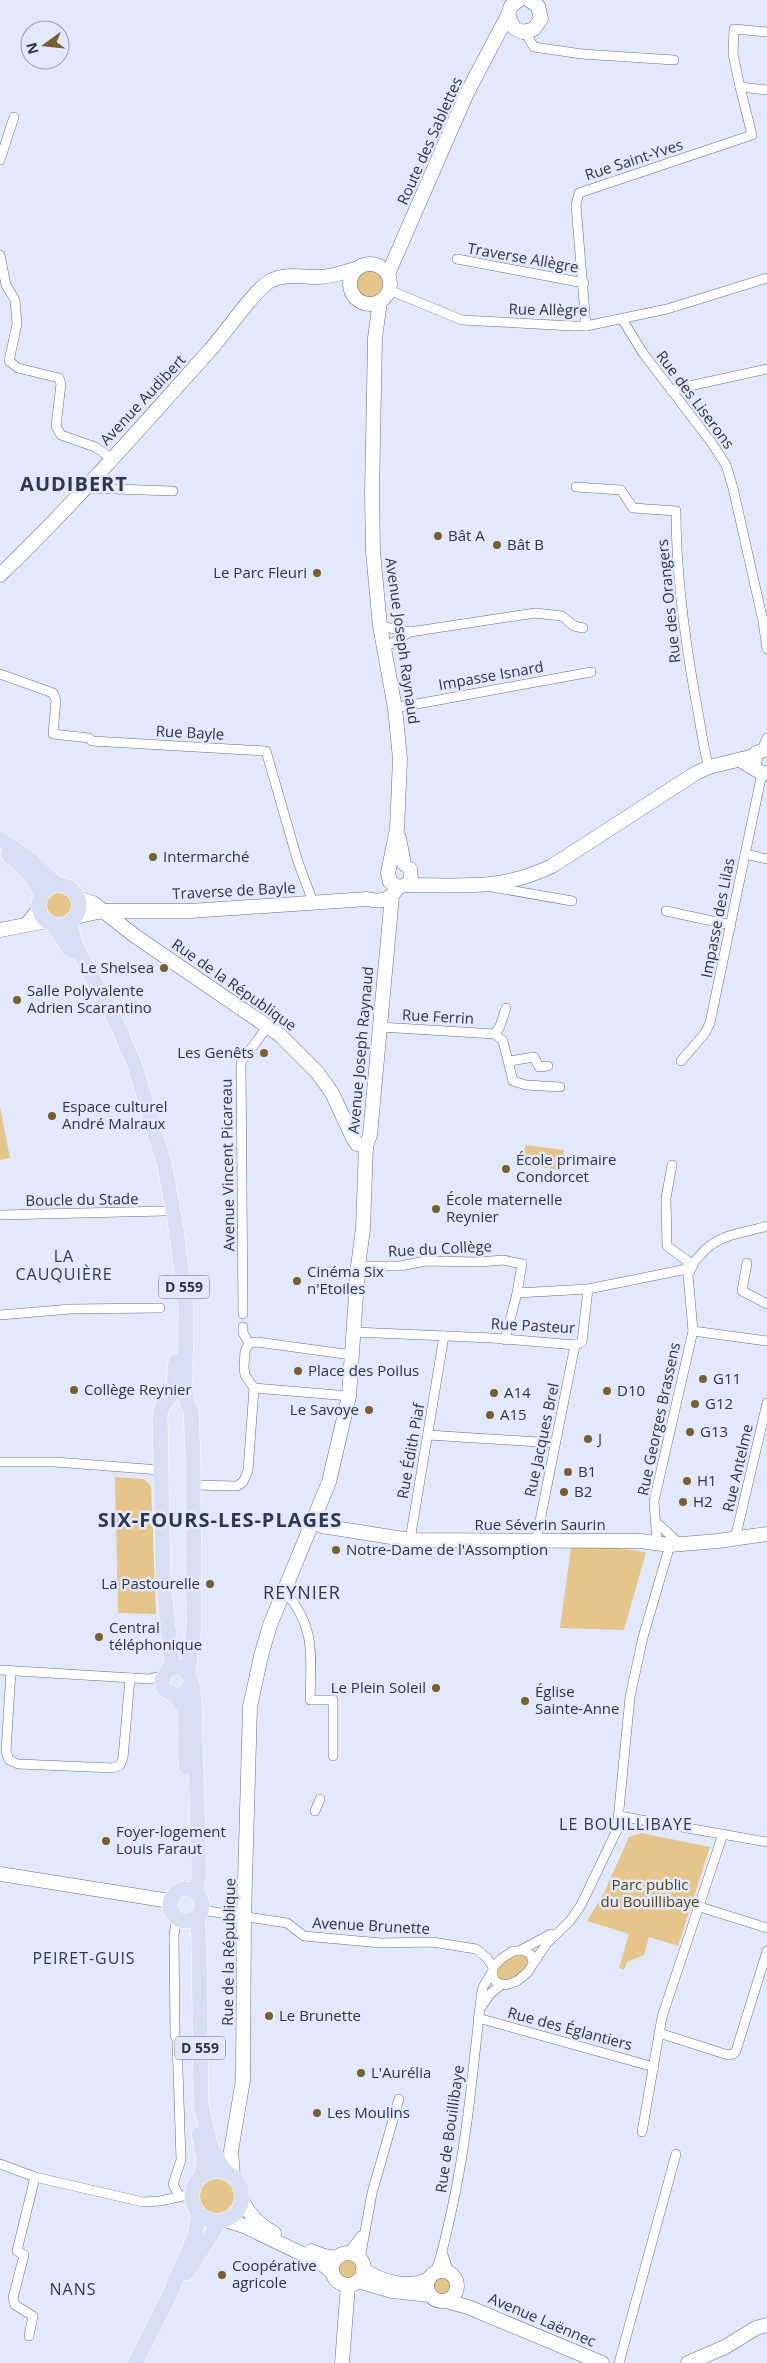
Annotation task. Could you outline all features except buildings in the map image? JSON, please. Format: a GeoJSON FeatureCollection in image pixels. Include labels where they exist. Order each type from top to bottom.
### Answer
{"type":"FeatureCollection","features":[{"type":"Feature","properties":{"kind":"main road"},"geometry":{"type":"LineString","coordinates":[[522,3],[541,12],[541,19],[534,29],[523,31],[511,24],[522,3]]}},
{"type":"Feature","properties":{"kind":"main road","name":"Route des Sablettes"},"geometry":{"type":"LineString","coordinates":[[388,274],[468,93],[493,46],[522,3]]}},
{"type":"Feature","properties":{"kind":"main road","name":"Route des Sablettes"},"geometry":{"type":"LineString","coordinates":[[493,46],[523,31]]}},
{"type":"Feature","properties":{"kind":"main road"},"geometry":{"type":"LineString","coordinates":[[374,264],[388,274],[384,295],[367,304],[360,301],[351,290],[350,279],[355,269],[368,264],[374,264],[398,250]]}},
{"type":"Feature","properties":{"kind":"main road","name":"Avenue Audibert"},"geometry":{"type":"LineString","coordinates":[[0,574],[38,538],[84,488],[228,330],[263,286],[283,276],[320,277],[355,269]]}},
{"type":"Feature","properties":{"kind":"main road","name":"Avenue Audibert"},"geometry":{"type":"LineString","coordinates":[[320,277],[351,290]]}},
{"type":"Feature","properties":{"kind":"main road","name":"Avenue Joseph Raynaud"},"geometry":{"type":"LineString","coordinates":[[366,1146],[370,1135],[380,1027],[399,878],[397,829],[400,759],[395,708],[380,626],[373,552],[372,493],[375,338],[384,295]]}},
{"type":"Feature","properties":{"kind":"main road","name":"Avenue Joseph Raynaud"},"geometry":{"type":"LineString","coordinates":[[360,301],[375,338]]}},
{"type":"Feature","properties":{"kind":"main road"},"geometry":{"type":"LineString","coordinates":[[399,878],[417,876],[436,885],[487,886],[525,877],[552,866],[673,786],[709,767],[740,760],[762,758]]}},
{"type":"Feature","properties":{"kind":"main road"},"geometry":{"type":"LineString","coordinates":[[0,839],[31,860],[57,885]]}},
{"type":"Feature","properties":{"kind":"main road","name":"D 559"},"geometry":{"type":"LineString","coordinates":[[0,849],[21,865],[35,881],[45,912],[65,941],[101,1007],[128,1070],[154,1158],[164,1211],[176,1308],[175,1382],[170,1399],[164,1404],[160,1413],[163,1577],[162,1677]]}},
{"type":"Feature","properties":{"kind":"main road","name":"Traverse de Bayle"},"geometry":{"type":"LineString","coordinates":[[73,919],[103,911],[190,912],[367,899],[399,878]]}},
{"type":"Feature","properties":{"kind":"main road"},"geometry":{"type":"LineString","coordinates":[[0,930],[27,924],[45,912],[50,886],[68,887],[78,898],[79,907],[73,919],[62,925],[45,912]]}},
{"type":"Feature","properties":{"kind":"main road","name":"Traverse de Bayle"},"geometry":{"type":"LineString","coordinates":[[78,898],[93,903],[103,911]]}},
{"type":"Feature","properties":{"kind":"main road","name":"Rue de la République"},"geometry":{"type":"LineString","coordinates":[[103,911],[135,936],[268,1026],[299,1052],[332,1093],[357,1144],[366,1146],[363,1229],[358,1266],[349,1396],[334,1466],[314,1521],[270,1626],[263,1648],[250,1707],[244,1915],[243,2080],[230,2151],[230,2174]]}},
{"type":"Feature","properties":{"kind":"main road","name":"D 559"},"geometry":{"type":"LineString","coordinates":[[73,919],[71,928],[75,944],[117,1024],[135,1066],[165,1167],[176,1228],[186,1306],[187,1403],[191,1410],[193,1485],[194,1628],[189,1678],[196,1730],[199,1872],[191,1891]]}},
{"type":"Feature","properties":{"kind":"main road"},"geometry":{"type":"LineString","coordinates":[[170,1399],[179,1399],[187,1403]]}},
{"type":"Feature","properties":{"kind":"main road","name":"Rue Séverin Saurin"},"geometry":{"type":"LineString","coordinates":[[314,1521],[322,1526],[410,1540],[640,1541],[669,1544],[735,1539],[767,1534]]}},
{"type":"Feature","properties":{"kind":"main road"},"geometry":{"type":"LineString","coordinates":[[181,1667],[189,1678],[184,1694],[176,1696],[168,1693],[162,1677],[181,1667]]}},
{"type":"Feature","properties":{"kind":"main road"},"geometry":{"type":"LineString","coordinates":[[176,1696],[185,1710],[191,1891],[202,1902],[190,1916],[172,1912],[170,1901],[178,1891],[191,1891]]}},
{"type":"Feature","properties":{"kind":"main road"},"geometry":{"type":"LineString","coordinates":[[0,1874],[170,1901]]}},
{"type":"Feature","properties":{"kind":"main road","name":"D 559"},"geometry":{"type":"LineString","coordinates":[[190,1916],[199,1935],[201,2104],[210,2144],[220,2164],[230,2174]]}},
{"type":"Feature","properties":{"kind":"main road","name":"D 559"},"geometry":{"type":"LineString","coordinates":[[190,1916],[195,2101],[204,2159],[202,2176]]}},
{"type":"Feature","properties":{"kind":"main road"},"geometry":{"type":"LineString","coordinates":[[332,2272],[352,2268],[392,2291],[430,2295],[437,2300],[446,2301],[454,2295],[457,2288],[456,2279],[438,2275],[421,2283],[404,2284],[352,2268],[308,2250],[262,2226],[246,2209],[242,2200],[242,2191],[230,2174],[215,2171],[202,2176],[185,2195],[199,2214],[212,2221],[222,2221],[244,2226],[321,2263],[332,2272],[339,2283],[352,2268]]}},
{"type":"Feature","properties":{"kind":"main road"},"geometry":{"type":"LineString","coordinates":[[168,2298],[222,2221],[236,2212],[242,2200]]}},
{"type":"Feature","properties":{"kind":"main road"},"geometry":{"type":"LineString","coordinates":[[135,2363],[168,2298],[197,2231],[199,2214]]}},
{"type":"Feature","properties":{"kind":"main road"},"geometry":{"type":"LineString","coordinates":[[342,2363],[352,2268]]}},
{"type":"Feature","properties":{"kind":"main road"},"geometry":{"type":"LineString","coordinates":[[430,2295],[428,2287],[438,2275]]}},
{"type":"Feature","properties":{"kind":"main road","name":"Avenue Laënnec"},"geometry":{"type":"LineString","coordinates":[[457,2288],[468,2307]]}},
{"type":"Feature","properties":{"kind":"main road","name":"Avenue Laënnec"},"geometry":{"type":"LineString","coordinates":[[446,2301],[468,2307],[602,2363]]}},
{"type":"Feature","properties":{"kind":"main road"},"geometry":{"type":"LineString","coordinates":[[704,2357],[751,2325],[767,2318]]}},
{"type":"Feature","properties":{"kind":"main road"},"geometry":{"type":"LineString","coordinates":[[688,2363],[704,2357],[756,2328],[767,2325]]}},
{"type":"Feature","properties":{"kind":"street"},"geometry":{"type":"LineString","coordinates":[[767,32],[734,29],[733,54],[740,87],[767,90]]}},
{"type":"Feature","properties":{"kind":"street"},"geometry":{"type":"LineString","coordinates":[[523,31],[534,47],[582,54],[674,60]]}},
{"type":"Feature","properties":{"kind":"street","name":"Rue Saint-Yves"},"geometry":{"type":"LineString","coordinates":[[586,326],[584,283],[576,205],[579,193],[752,135],[740,87]]}},
{"type":"Feature","properties":{"kind":"street"},"geometry":{"type":"LineString","coordinates":[[0,160],[14,117]]}},
{"type":"Feature","properties":{"kind":"street"},"geometry":{"type":"LineString","coordinates":[[0,255],[6,285],[15,300],[17,324],[9,361],[18,368],[58,378],[61,384],[56,426],[61,435],[95,447],[111,458]]}},
{"type":"Feature","properties":{"kind":"street","name":"Traverse Allègre"},"geometry":{"type":"LineString","coordinates":[[457,259],[584,283]]}},
{"type":"Feature","properties":{"kind":"street","name":"Rue Allègre"},"geometry":{"type":"LineString","coordinates":[[384,295],[462,320],[538,326],[586,326],[667,309],[767,278]]}},
{"type":"Feature","properties":{"kind":"street","name":"Rue des Liserons"},"geometry":{"type":"LineString","coordinates":[[622,319],[643,353],[726,465],[734,488],[763,621],[767,648]]}},
{"type":"Feature","properties":{"kind":"street"},"geometry":{"type":"LineString","coordinates":[[671,390],[767,369]]}},
{"type":"Feature","properties":{"kind":"street","name":"Rue des Orangers"},"geometry":{"type":"LineString","coordinates":[[576,487],[621,490],[633,508],[676,511],[680,607],[709,767]]}},
{"type":"Feature","properties":{"kind":"street"},"geometry":{"type":"LineString","coordinates":[[84,488],[173,491]]}},
{"type":"Feature","properties":{"kind":"street"},"geometry":{"type":"LineString","coordinates":[[380,626],[410,632],[535,612],[562,616],[574,626],[583,628]]}},
{"type":"Feature","properties":{"kind":"street"},"geometry":{"type":"LineString","coordinates":[[384,648],[410,632]]}},
{"type":"Feature","properties":{"kind":"street","name":"Impasse Isnard"},"geometry":{"type":"LineString","coordinates":[[395,708],[591,672]]}},
{"type":"Feature","properties":{"kind":"street","name":"Rue Bayle"},"geometry":{"type":"LineString","coordinates":[[0,674],[53,693],[56,700],[53,734],[89,738],[92,741],[266,751],[298,862],[313,902]]}},
{"type":"Feature","properties":{"kind":"street","name":"Impasse des Lilas"},"geometry":{"type":"LineString","coordinates":[[681,1060],[705,1033],[710,1023],[745,854],[762,758]]}},
{"type":"Feature","properties":{"kind":"street"},"geometry":{"type":"LineString","coordinates":[[745,854],[767,859]]}},
{"type":"Feature","properties":{"kind":"street"},"geometry":{"type":"LineString","coordinates":[[487,886],[572,901]]}},
{"type":"Feature","properties":{"kind":"street"},"geometry":{"type":"LineString","coordinates":[[666,911],[731,924]]}},
{"type":"Feature","properties":{"kind":"street","name":"Rue Ferrin"},"geometry":{"type":"LineString","coordinates":[[495,1034],[506,1008]]}},
{"type":"Feature","properties":{"kind":"street","name":"Avenue Vincent Picareau"},"geometry":{"type":"LineString","coordinates":[[243,1314],[241,1062],[268,1026]]}},
{"type":"Feature","properties":{"kind":"street","name":"Rue Ferrin"},"geometry":{"type":"LineString","coordinates":[[380,1027],[495,1034],[503,1041],[514,1081],[526,1085],[560,1087]]}},
{"type":"Feature","properties":{"kind":"street"},"geometry":{"type":"LineString","coordinates":[[510,1061],[534,1057],[538,1067],[548,1066]]}},
{"type":"Feature","properties":{"kind":"street"},"geometry":{"type":"LineString","coordinates":[[672,1165],[665,1214],[667,1246],[693,1265]]}},
{"type":"Feature","properties":{"kind":"street","name":"Boucle du Stade"},"geometry":{"type":"LineString","coordinates":[[0,1215],[148,1213],[164,1211]]}},
{"type":"Feature","properties":{"kind":"street"},"geometry":{"type":"LineString","coordinates":[[767,1226],[727,1236],[709,1246],[693,1265],[688,1275],[692,1331],[767,1341]]}},
{"type":"Feature","properties":{"kind":"street","name":"Rue du Collège"},"geometry":{"type":"LineString","coordinates":[[358,1266],[400,1266],[426,1261],[479,1262],[503,1260],[522,1264],[518,1293]]}},
{"type":"Feature","properties":{"kind":"street"},"geometry":{"type":"LineString","coordinates":[[747,1263],[742,1291],[767,1304]]}},
{"type":"Feature","properties":{"kind":"street"},"geometry":{"type":"LineString","coordinates":[[505,1340],[518,1293],[588,1289],[682,1270],[693,1265]]}},
{"type":"Feature","properties":{"kind":"street","name":"Rue Pasteur"},"geometry":{"type":"LineString","coordinates":[[354,1332],[576,1345],[582,1342],[588,1289]]}},
{"type":"Feature","properties":{"kind":"street"},"geometry":{"type":"LineString","coordinates":[[0,1315],[71,1309],[160,1308]]}},
{"type":"Feature","properties":{"kind":"street"},"geometry":{"type":"LineString","coordinates":[[193,1485],[230,1488],[243,1482],[248,1472],[254,1388],[245,1375],[245,1351],[248,1343],[243,1330]]}},
{"type":"Feature","properties":{"kind":"street","name":"Rue Georges Brassens"},"geometry":{"type":"LineString","coordinates":[[669,1544],[657,1523],[654,1501],[692,1331]]}},
{"type":"Feature","properties":{"kind":"street","name":"Rue Édith Piaf"},"geometry":{"type":"LineString","coordinates":[[410,1540],[444,1336]]}},
{"type":"Feature","properties":{"kind":"street"},"geometry":{"type":"LineString","coordinates":[[248,1343],[257,1342],[352,1355]]}},
{"type":"Feature","properties":{"kind":"street","name":"Rue Jacques Brel"},"geometry":{"type":"LineString","coordinates":[[536,1541],[554,1443],[563,1412],[576,1345]]}},
{"type":"Feature","properties":{"kind":"street"},"geometry":{"type":"LineString","coordinates":[[254,1388],[349,1396]]}},
{"type":"Feature","properties":{"kind":"street","name":"Rue Antelme"},"geometry":{"type":"LineString","coordinates":[[735,1539],[767,1403]]}},
{"type":"Feature","properties":{"kind":"street"},"geometry":{"type":"LineString","coordinates":[[428,1436],[554,1443]]}},
{"type":"Feature","properties":{"kind":"street"},"geometry":{"type":"LineString","coordinates":[[0,1462],[55,1462],[160,1470]]}},
{"type":"Feature","properties":{"kind":"street"},"geometry":{"type":"LineString","coordinates":[[501,1985],[496,1982],[492,1970],[507,1954],[522,1950],[558,1930],[570,1920],[581,1905],[617,1830],[630,1697],[643,1636],[669,1544],[657,1523]]}},
{"type":"Feature","properties":{"kind":"street"},"geometry":{"type":"LineString","coordinates":[[285,1592],[302,1614],[310,1638],[310,1700],[333,1700],[333,1756]]}},
{"type":"Feature","properties":{"kind":"street"},"geometry":{"type":"LineString","coordinates":[[0,1670],[130,1678],[162,1677]]}},
{"type":"Feature","properties":{"kind":"street"},"geometry":{"type":"LineString","coordinates":[[11,1671],[6,1751],[9,1760],[18,1764],[113,1768],[120,1765],[124,1758],[130,1678]]}},
{"type":"Feature","properties":{"kind":"street"},"geometry":{"type":"LineString","coordinates":[[315,1811],[320,1799]]}},
{"type":"Feature","properties":{"kind":"street"},"geometry":{"type":"LineString","coordinates":[[619,1816],[767,1842]]}},
{"type":"Feature","properties":{"kind":"street"},"geometry":{"type":"LineString","coordinates":[[642,2132],[662,2017],[723,1834]]}},
{"type":"Feature","properties":{"kind":"street"},"geometry":{"type":"LineString","coordinates":[[700,1906],[767,1928]]}},
{"type":"Feature","properties":{"kind":"street","name":"Avenue Brunette"},"geometry":{"type":"LineString","coordinates":[[190,1916],[244,1915],[287,1922],[304,1936],[382,1943],[432,1942],[476,1949],[487,1958],[492,1970]]}},
{"type":"Feature","properties":{"kind":"street"},"geometry":{"type":"LineString","coordinates":[[185,2195],[173,2184],[181,2160],[177,2040],[175,2035],[174,1934],[190,1916]]}},
{"type":"Feature","properties":{"kind":"street"},"geometry":{"type":"LineString","coordinates":[[479,2014],[483,2001],[501,1985],[512,1984],[522,1978],[558,1930]]}},
{"type":"Feature","properties":{"kind":"street"},"geometry":{"type":"LineString","coordinates":[[522,1950],[531,1955],[534,1962]]}},
{"type":"Feature","properties":{"kind":"street"},"geometry":{"type":"LineString","coordinates":[[659,2033],[728,2055],[733,2054],[736,2051],[767,1951]]}},
{"type":"Feature","properties":{"kind":"street","name":"Rue de Bouillibaye"},"geometry":{"type":"LineString","coordinates":[[438,2275],[465,2134],[483,1987],[492,1970]]}},
{"type":"Feature","properties":{"kind":"street","name":"Rue des Églantiers"},"geometry":{"type":"LineString","coordinates":[[479,2014],[654,2067]]}},
{"type":"Feature","properties":{"kind":"street"},"geometry":{"type":"LineString","coordinates":[[352,2268],[399,2099]]}},
{"type":"Feature","properties":{"kind":"street"},"geometry":{"type":"LineString","coordinates":[[619,2363],[676,2154]]}},
{"type":"Feature","properties":{"kind":"street"},"geometry":{"type":"LineString","coordinates":[[0,2164],[35,2177],[143,2202],[160,2201],[185,2195]]}},
{"type":"Feature","properties":{"kind":"street"},"geometry":{"type":"LineString","coordinates":[[29,2336],[33,2316],[15,2305],[13,2298],[24,2255],[17,2251],[35,2177]]}},
{"type":"Feature","properties":{"kind":"green space"},"geometry":{"type":"Polygon","coordinates":[[[366,264],[374,264],[381,267],[387,273],[390,284],[387,295],[381,301],[374,304],[366,304],[359,301],[353,295],[350,288],[350,280],[353,273],[359,267],[366,264]]]}},
{"type":"Feature","properties":{"kind":"green space"},"geometry":{"type":"Polygon","coordinates":[[[59,885],[73,891],[79,905],[73,919],[59,925],[45,919],[39,905],[45,891],[59,885]]]}},
{"type":"Feature","properties":{"kind":"green space"},"geometry":{"type":"Polygon","coordinates":[[[0,1107],[10,1158],[0,1160],[0,1107]]]}},
{"type":"Feature","properties":{"kind":"green space"},"geometry":{"type":"Polygon","coordinates":[[[525,1145],[564,1150],[562,1170],[523,1165],[525,1145]]]}},
{"type":"Feature","properties":{"kind":"green space"},"geometry":{"type":"Polygon","coordinates":[[[115,1477],[144,1479],[151,1486],[156,1614],[118,1613],[115,1477]]]}},
{"type":"Feature","properties":{"kind":"green space"},"geometry":{"type":"Polygon","coordinates":[[[571,1548],[616,1548],[646,1552],[624,1630],[560,1628],[571,1548]]]}},
{"type":"Feature","properties":{"kind":"green space","name":"Parc public du Bouillibaye"},"geometry":{"type":"Polygon","coordinates":[[[641,1833],[710,1847],[678,1946],[649,1937],[644,1955],[627,1962],[624,1970],[619,1968],[629,1934],[587,1921],[604,1893],[629,1837],[641,1833]]]}},
{"type":"Feature","properties":{"kind":"green space"},"geometry":{"type":"Polygon","coordinates":[[[523,1954],[527,1957],[528,1963],[521,1974],[502,1982],[497,1978],[496,1968],[512,1955],[523,1954]]]}},
{"type":"Feature","properties":{"kind":"green space"},"geometry":{"type":"Polygon","coordinates":[[[212,2171],[222,2171],[235,2178],[242,2191],[242,2201],[235,2214],[222,2221],[212,2221],[203,2217],[196,2210],[192,2201],[192,2191],[196,2182],[203,2175],[212,2171]]]}},
{"type":"Feature","properties":{"kind":"green space"},"geometry":{"type":"Polygon","coordinates":[[[348,2253],[360,2259],[363,2273],[343,2285],[333,2276],[334,2262],[340,2255],[348,2253]]]}},
{"type":"Feature","properties":{"kind":"green space"},"geometry":{"type":"Polygon","coordinates":[[[443,2272],[453,2276],[457,2286],[453,2296],[443,2300],[433,2296],[429,2286],[433,2276],[443,2272]]]}},
{"type":"Feature","properties":{"kind":"place","name":"Bât A"},"geometry":{"type":"Point","coordinates":[438,536]}},
{"type":"Feature","properties":{"kind":"place","name":"Bât B"},"geometry":{"type":"Point","coordinates":[497,545]}},
{"type":"Feature","properties":{"kind":"place","name":"Le Parc Fleuri"},"geometry":{"type":"Point","coordinates":[317,573]}},
{"type":"Feature","properties":{"kind":"place","name":"Intermarché"},"geometry":{"type":"Point","coordinates":[153,857]}},
{"type":"Feature","properties":{"kind":"place","name":"Le Shelsea"},"geometry":{"type":"Point","coordinates":[164,968]}},
{"type":"Feature","properties":{"kind":"place","name":"Salle Polyvalente Adrien Scarantino"},"geometry":{"type":"Point","coordinates":[17,1000]}},
{"type":"Feature","properties":{"kind":"place","name":"Les Genêts"},"geometry":{"type":"Point","coordinates":[264,1053]}},
{"type":"Feature","properties":{"kind":"place","name":"Espace culturel André Malraux"},"geometry":{"type":"Point","coordinates":[52,1116]}},
{"type":"Feature","properties":{"kind":"place","name":"École primaire Condorcet"},"geometry":{"type":"Point","coordinates":[506,1169]}},
{"type":"Feature","properties":{"kind":"place","name":"École maternelle Reynier"},"geometry":{"type":"Point","coordinates":[436,1209]}},
{"type":"Feature","properties":{"kind":"place","name":"Cinéma Six n'Etoiles"},"geometry":{"type":"Point","coordinates":[297,1281]}},
{"type":"Feature","properties":{"kind":"place","name":"Place des Poilus"},"geometry":{"type":"Point","coordinates":[298,1371]}},
{"type":"Feature","properties":{"kind":"place","name":"G11"},"geometry":{"type":"Point","coordinates":[703,1379]}},
{"type":"Feature","properties":{"kind":"place","name":"Collège Reynier"},"geometry":{"type":"Point","coordinates":[74,1390]}},
{"type":"Feature","properties":{"kind":"place","name":"D10"},"geometry":{"type":"Point","coordinates":[607,1391]}},
{"type":"Feature","properties":{"kind":"place","name":"A14"},"geometry":{"type":"Point","coordinates":[494,1393]}},
{"type":"Feature","properties":{"kind":"place","name":"G12"},"geometry":{"type":"Point","coordinates":[695,1404]}},
{"type":"Feature","properties":{"kind":"place","name":"Le Savoye"},"geometry":{"type":"Point","coordinates":[369,1410]}},
{"type":"Feature","properties":{"kind":"place","name":"A15"},"geometry":{"type":"Point","coordinates":[490,1415]}},
{"type":"Feature","properties":{"kind":"place","name":"G13"},"geometry":{"type":"Point","coordinates":[690,1432]}},
{"type":"Feature","properties":{"kind":"place","name":"J"},"geometry":{"type":"Point","coordinates":[588,1439]}},
{"type":"Feature","properties":{"kind":"place","name":"B1"},"geometry":{"type":"Point","coordinates":[568,1472]}},
{"type":"Feature","properties":{"kind":"place","name":"H1"},"geometry":{"type":"Point","coordinates":[687,1481]}},
{"type":"Feature","properties":{"kind":"place","name":"B2"},"geometry":{"type":"Point","coordinates":[564,1492]}},
{"type":"Feature","properties":{"kind":"place","name":"H2"},"geometry":{"type":"Point","coordinates":[683,1502]}},
{"type":"Feature","properties":{"kind":"place","name":"Notre-Dame de l'Assomption"},"geometry":{"type":"Point","coordinates":[336,1550]}},
{"type":"Feature","properties":{"kind":"place","name":"La Pastourelle"},"geometry":{"type":"Point","coordinates":[210,1584]}},
{"type":"Feature","properties":{"kind":"place","name":"Central téléphonique"},"geometry":{"type":"Point","coordinates":[99,1637]}},
{"type":"Feature","properties":{"kind":"place","name":"Le Plein Soleil"},"geometry":{"type":"Point","coordinates":[436,1688]}},
{"type":"Feature","properties":{"kind":"place","name":"Église Sainte-Anne"},"geometry":{"type":"Point","coordinates":[525,1701]}},
{"type":"Feature","properties":{"kind":"place","name":"Foyer-logement Louis Faraut"},"geometry":{"type":"Point","coordinates":[106,1841]}},
{"type":"Feature","properties":{"kind":"place","name":"Le Brunette"},"geometry":{"type":"Point","coordinates":[269,2016]}},
{"type":"Feature","properties":{"kind":"place","name":"L'Aurélia"},"geometry":{"type":"Point","coordinates":[361,2073]}},
{"type":"Feature","properties":{"kind":"place","name":"Les Moulins"},"geometry":{"type":"Point","coordinates":[317,2113]}},
{"type":"Feature","properties":{"kind":"place","name":"Coopérative agricole"},"geometry":{"type":"Point","coordinates":[222,2275]}},
{"type":"Feature","properties":{"kind":"district","name":"AUDIBERT"},"geometry":{"type":"Point","coordinates":[74,484]}},
{"type":"Feature","properties":{"kind":"district","name":"LA CAUQUIÈRE"},"geometry":{"type":"Point","coordinates":[64,1265]}},
{"type":"Feature","properties":{"kind":"district","name":"SIX-FOURS-LES-PLAGES"},"geometry":{"type":"Point","coordinates":[220,1520]}},
{"type":"Feature","properties":{"kind":"district","name":"REYNIER"},"geometry":{"type":"Point","coordinates":[302,1593]}},
{"type":"Feature","properties":{"kind":"district","name":"LE BOUILLIBAYE"},"geometry":{"type":"Point","coordinates":[626,1824]}},
{"type":"Feature","properties":{"kind":"district","name":"PEIRET-GUIS"},"geometry":{"type":"Point","coordinates":[84,1958]}},
{"type":"Feature","properties":{"kind":"district","name":"NANS"},"geometry":{"type":"Point","coordinates":[73,2289]}}]}
